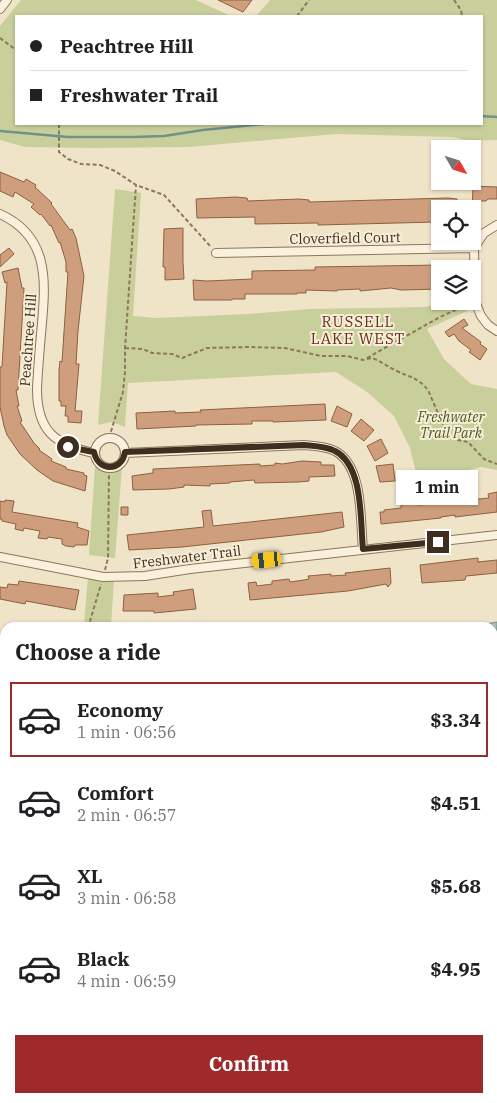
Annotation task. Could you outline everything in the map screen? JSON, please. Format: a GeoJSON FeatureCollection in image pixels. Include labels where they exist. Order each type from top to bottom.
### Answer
{"type":"FeatureCollection","features":[{"type":"Feature","properties":{"kind":"street"},"geometry":{"type":"LineString","coordinates":[[0,9],[7,0]]}},
{"type":"Feature","properties":{"kind":"street","name":"Peachtree Hill"},"geometry":{"type":"LineString","coordinates":[[0,214],[15,222],[32,240],[39,253],[44,271],[44,301],[36,389],[36,404],[39,416],[51,434],[62,443],[75,449],[94,452]]}},
{"type":"Feature","properties":{"kind":"street"},"geometry":{"type":"LineString","coordinates":[[481,238],[484,233],[497,225]]}},
{"type":"Feature","properties":{"kind":"street","name":"Cloverfield Court"},"geometry":{"type":"LineString","coordinates":[[216,253],[431,249]]}},
{"type":"Feature","properties":{"kind":"street"},"geometry":{"type":"LineString","coordinates":[[479,310],[488,325],[497,331]]}},
{"type":"Feature","properties":{"kind":"street"},"geometry":{"type":"LineString","coordinates":[[109,438],[121,443],[125,452],[122,462],[110,468],[97,462],[94,452],[98,443],[109,438]]}},
{"type":"Feature","properties":{"kind":"street"},"geometry":{"type":"LineString","coordinates":[[125,452],[304,445],[324,447],[335,451],[349,463],[356,481],[363,549]]}},
{"type":"Feature","properties":{"kind":"street","name":"Freshwater Trail"},"geometry":{"type":"LineString","coordinates":[[0,557],[103,578],[144,576],[190,569],[363,549],[457,541],[497,535]]}},
{"type":"Feature","properties":{"kind":"path"},"geometry":{"type":"LineString","coordinates":[[299,15],[309,0]]}},
{"type":"Feature","properties":{"kind":"path"},"geometry":{"type":"LineString","coordinates":[[454,0],[461,10],[462,15]]}},
{"type":"Feature","properties":{"kind":"path"},"geometry":{"type":"LineString","coordinates":[[0,38],[15,49]]}},
{"type":"Feature","properties":{"kind":"path"},"geometry":{"type":"LineString","coordinates":[[59,125],[59,152],[68,159],[81,164],[100,165],[114,171],[136,185],[164,195],[216,253]]}},
{"type":"Feature","properties":{"kind":"path"},"geometry":{"type":"LineString","coordinates":[[109,438],[123,392],[136,185]]}},
{"type":"Feature","properties":{"kind":"path"},"geometry":{"type":"LineString","coordinates":[[363,360],[455,310]]}},
{"type":"Feature","properties":{"kind":"path"},"geometry":{"type":"LineString","coordinates":[[125,348],[143,349],[152,353],[172,354],[182,358],[207,348],[248,347],[286,348],[321,356],[347,356],[363,360],[372,358],[417,379],[428,390],[447,434],[458,440],[468,442],[484,459],[497,464]]}},
{"type":"Feature","properties":{"kind":"path"},"geometry":{"type":"LineString","coordinates":[[90,622],[108,558],[110,468]]}},
{"type":"Feature","properties":{"kind":"green space"},"geometry":{"type":"Polygon","coordinates":[[[21,0],[196,0],[229,15],[15,15],[15,96],[13,95],[15,96],[15,125],[483,125],[483,15],[257,15],[270,0],[497,0],[497,140],[336,134],[189,147],[92,148],[25,147],[0,140],[0,26],[21,0]]]}},
{"type":"Feature","properties":{"kind":"green space","name":"Freshwater Trail Park"},"geometry":{"type":"Polygon","coordinates":[[[115,189],[141,193],[133,316],[156,318],[310,309],[431,306],[431,310],[467,310],[427,329],[444,359],[471,384],[497,389],[497,470],[481,467],[460,472],[417,477],[410,448],[394,416],[367,392],[336,372],[128,383],[125,427],[112,422],[98,425],[115,189]]]}},
{"type":"Feature","properties":{"kind":"green space"},"geometry":{"type":"Polygon","coordinates":[[[95,466],[109,470],[122,467],[115,558],[89,555],[95,466]]]}},
{"type":"Feature","properties":{"kind":"green space"},"geometry":{"type":"Polygon","coordinates":[[[88,576],[114,579],[111,622],[84,622],[88,576]]]}},
{"type":"Feature","properties":{"kind":"building"},"geometry":{"type":"Polygon","coordinates":[[[218,0],[252,0],[243,12],[218,0]]]}},
{"type":"Feature","properties":{"kind":"building"},"geometry":{"type":"Polygon","coordinates":[[[0,172],[24,182],[26,179],[36,185],[35,187],[52,203],[70,230],[72,229],[76,238],[84,276],[78,331],[76,364],[79,364],[75,411],[82,411],[81,423],[68,422],[68,416],[65,416],[66,406],[61,406],[61,401],[59,401],[59,370],[60,361],[62,362],[68,272],[66,272],[66,262],[60,242],[51,225],[31,207],[34,204],[15,192],[13,197],[0,191],[0,172]]]}},
{"type":"Feature","properties":{"kind":"building"},"geometry":{"type":"Polygon","coordinates":[[[481,186],[497,187],[497,199],[488,199],[486,201],[472,200],[473,190],[481,190],[481,186]]]}},
{"type":"Feature","properties":{"kind":"building"},"geometry":{"type":"Polygon","coordinates":[[[235,197],[247,198],[248,201],[299,199],[309,200],[309,202],[448,198],[457,200],[431,200],[431,222],[318,225],[318,223],[255,224],[255,217],[197,218],[196,199],[235,197]]]}},
{"type":"Feature","properties":{"kind":"building"},"geometry":{"type":"Polygon","coordinates":[[[183,228],[184,279],[165,280],[165,267],[163,267],[164,229],[183,228]]]}},
{"type":"Feature","properties":{"kind":"building"},"geometry":{"type":"Polygon","coordinates":[[[9,248],[14,254],[0,267],[0,255],[9,248]]]}},
{"type":"Feature","properties":{"kind":"building"},"geometry":{"type":"Polygon","coordinates":[[[431,265],[431,289],[306,290],[306,293],[297,294],[245,294],[245,299],[194,300],[193,280],[252,279],[252,271],[315,270],[315,267],[431,265]]]}},
{"type":"Feature","properties":{"kind":"building"},"geometry":{"type":"Polygon","coordinates":[[[18,268],[22,288],[24,288],[18,390],[16,390],[19,406],[17,406],[22,421],[20,422],[39,450],[52,459],[51,461],[66,467],[66,469],[84,473],[87,476],[85,491],[53,481],[37,470],[20,454],[7,435],[4,426],[0,407],[0,367],[2,367],[7,282],[5,283],[2,272],[18,268]]]}},
{"type":"Feature","properties":{"kind":"building"},"geometry":{"type":"Polygon","coordinates":[[[464,319],[468,325],[462,328],[481,342],[480,344],[487,349],[480,360],[469,352],[471,350],[459,341],[454,334],[449,337],[445,332],[464,319]]]}},
{"type":"Feature","properties":{"kind":"building"},"geometry":{"type":"Polygon","coordinates":[[[325,404],[326,420],[252,421],[252,424],[137,429],[136,413],[201,412],[200,410],[325,404]]]}},
{"type":"Feature","properties":{"kind":"building"},"geometry":{"type":"Polygon","coordinates":[[[337,406],[352,414],[347,427],[331,421],[337,406]]]}},
{"type":"Feature","properties":{"kind":"building"},"geometry":{"type":"Polygon","coordinates":[[[361,419],[374,430],[364,441],[351,431],[361,419]]]}},
{"type":"Feature","properties":{"kind":"building"},"geometry":{"type":"Polygon","coordinates":[[[381,439],[388,453],[375,461],[367,446],[381,439]]]}},
{"type":"Feature","properties":{"kind":"building"},"geometry":{"type":"Polygon","coordinates":[[[302,461],[321,462],[321,465],[334,465],[335,476],[309,477],[309,481],[299,482],[255,483],[254,480],[210,484],[210,486],[184,485],[184,487],[169,489],[133,490],[132,476],[153,473],[153,469],[260,464],[260,466],[302,461]]]}},
{"type":"Feature","properties":{"kind":"building"},"geometry":{"type":"Polygon","coordinates":[[[393,464],[395,481],[380,482],[376,466],[393,464]]]}},
{"type":"Feature","properties":{"kind":"building"},"geometry":{"type":"Polygon","coordinates":[[[497,492],[497,512],[381,524],[380,512],[401,508],[401,505],[489,498],[488,494],[497,492]]]}},
{"type":"Feature","properties":{"kind":"building"},"geometry":{"type":"Polygon","coordinates":[[[5,500],[14,501],[12,512],[78,523],[77,527],[89,531],[87,545],[66,546],[62,544],[62,539],[38,538],[40,531],[24,528],[23,531],[15,529],[16,524],[0,519],[0,501],[5,502],[5,500]]]}},
{"type":"Feature","properties":{"kind":"building"},"geometry":{"type":"Polygon","coordinates":[[[121,507],[128,507],[128,515],[121,515],[121,507]]]}},
{"type":"Feature","properties":{"kind":"building"},"geometry":{"type":"Polygon","coordinates":[[[211,510],[213,526],[342,512],[344,527],[321,532],[182,547],[129,550],[127,535],[204,527],[202,511],[211,510]]]}},
{"type":"Feature","properties":{"kind":"building"},"geometry":{"type":"Polygon","coordinates":[[[478,558],[478,562],[497,560],[497,573],[466,576],[465,580],[422,583],[420,565],[478,558]]]}},
{"type":"Feature","properties":{"kind":"building"},"geometry":{"type":"Polygon","coordinates":[[[390,568],[391,583],[388,587],[386,584],[348,591],[250,600],[248,583],[256,582],[257,586],[272,584],[272,581],[289,579],[290,582],[309,579],[308,576],[346,575],[345,573],[390,568]]]}},
{"type":"Feature","properties":{"kind":"building"},"geometry":{"type":"Polygon","coordinates":[[[19,581],[79,590],[75,610],[26,601],[25,604],[0,599],[0,587],[7,588],[8,584],[18,585],[19,581]]]}},
{"type":"Feature","properties":{"kind":"building"},"geometry":{"type":"Polygon","coordinates":[[[193,589],[196,609],[154,613],[154,611],[123,611],[124,595],[158,593],[158,597],[174,595],[173,592],[193,589]]]}},
{"type":"Feature","properties":{"kind":"waterway"},"geometry":{"type":"LineString","coordinates":[[483,116],[497,117]]}},
{"type":"Feature","properties":{"kind":"waterway"},"geometry":{"type":"LineString","coordinates":[[0,131],[68,137],[134,137],[164,136],[254,125]]}},
{"type":"Feature","properties":{"kind":"district","name":"RUSSELL LAKE WEST"},"geometry":{"type":"Point","coordinates":[358,330]}},
{"type":"Feature","properties":{"kind":"route"},"geometry":{"type":"LineString","coordinates":[[68,447],[94,452],[97,462],[110,468],[122,462],[125,452],[304,445],[324,447],[340,454],[352,469],[357,487],[363,549],[438,542]]}}]}
